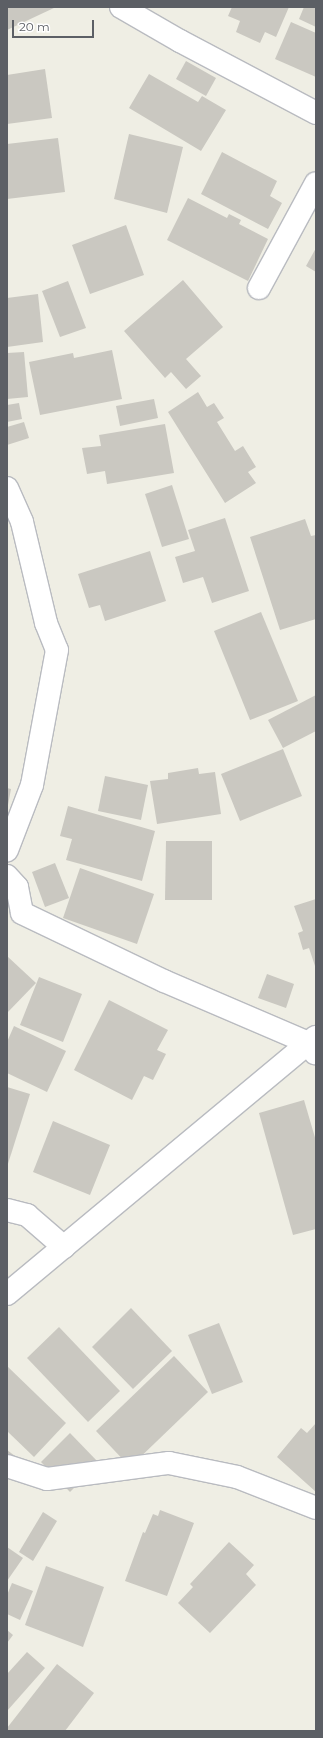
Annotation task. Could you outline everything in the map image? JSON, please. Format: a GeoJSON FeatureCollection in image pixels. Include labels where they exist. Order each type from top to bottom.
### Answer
{"type":"FeatureCollection","features":[{"type":"Feature","properties":{"kind":"street"},"geometry":{"type":"LineString","coordinates":[[121,7],[180,41],[316,113]]}},
{"type":"Feature","properties":{"kind":"street"},"geometry":{"type":"LineString","coordinates":[[259,288],[316,183]]}},
{"type":"Feature","properties":{"kind":"street"},"geometry":{"type":"LineString","coordinates":[[7,488],[22,522],[46,623],[57,650],[32,785],[7,850]]}},
{"type":"Feature","properties":{"kind":"street"},"geometry":{"type":"LineString","coordinates":[[7,876],[17,887],[22,913],[164,981],[314,1044],[7,1294]]}},
{"type":"Feature","properties":{"kind":"street"},"geometry":{"type":"LineString","coordinates":[[7,1210],[27,1215],[64,1247]]}},
{"type":"Feature","properties":{"kind":"street"},"geometry":{"type":"LineString","coordinates":[[7,1466],[47,1479],[169,1463],[237,1476],[316,1508]]}},
{"type":"Feature","properties":{"kind":"building"},"geometry":{"type":"Polygon","coordinates":[[[7,7],[56,7],[7,30],[7,7]]]}},
{"type":"Feature","properties":{"kind":"building"},"geometry":{"type":"Polygon","coordinates":[[[232,7],[289,7],[276,37],[265,32],[260,43],[236,32],[240,21],[228,16],[232,7]]]}},
{"type":"Feature","properties":{"kind":"building"},"geometry":{"type":"Polygon","coordinates":[[[304,7],[316,7],[316,27],[299,19],[304,7]]]}},
{"type":"Feature","properties":{"kind":"building"},"geometry":{"type":"Polygon","coordinates":[[[291,22],[316,33],[316,77],[275,59],[291,22]]]}},
{"type":"Feature","properties":{"kind":"building"},"geometry":{"type":"Polygon","coordinates":[[[186,61],[216,78],[206,96],[176,79],[186,61]]]}},
{"type":"Feature","properties":{"kind":"building"},"geometry":{"type":"Polygon","coordinates":[[[45,69],[52,118],[7,124],[7,75],[45,69]]]}},
{"type":"Feature","properties":{"kind":"building"},"geometry":{"type":"Polygon","coordinates":[[[149,74],[198,102],[202,96],[226,110],[201,151],[129,108],[149,74]]]}},
{"type":"Feature","properties":{"kind":"building"},"geometry":{"type":"Polygon","coordinates":[[[129,134],[183,147],[167,213],[114,199],[129,134]]]}},
{"type":"Feature","properties":{"kind":"building"},"geometry":{"type":"Polygon","coordinates":[[[58,138],[65,192],[7,199],[7,144],[58,138]]]}},
{"type":"Feature","properties":{"kind":"building"},"geometry":{"type":"Polygon","coordinates":[[[222,152],[277,181],[270,196],[282,203],[268,229],[201,194],[222,152]]]}},
{"type":"Feature","properties":{"kind":"building"},"geometry":{"type":"Polygon","coordinates":[[[188,198],[227,218],[229,214],[241,220],[239,224],[268,239],[248,281],[167,240],[188,198]]]}},
{"type":"Feature","properties":{"kind":"building"},"geometry":{"type":"Polygon","coordinates":[[[126,225],[144,275],[90,294],[72,245],[126,225]]]}},
{"type":"Feature","properties":{"kind":"building"},"geometry":{"type":"Polygon","coordinates":[[[316,248],[316,272],[306,266],[316,248]]]}},
{"type":"Feature","properties":{"kind":"building"},"geometry":{"type":"Polygon","coordinates":[[[183,280],[223,327],[186,359],[201,376],[186,389],[171,372],[165,378],[124,331],[183,280]]]}},
{"type":"Feature","properties":{"kind":"building"},"geometry":{"type":"Polygon","coordinates":[[[68,281],[86,328],[60,337],[42,291],[68,281]]]}},
{"type":"Feature","properties":{"kind":"building"},"geometry":{"type":"Polygon","coordinates":[[[38,294],[43,342],[7,347],[7,298],[38,294]]]}},
{"type":"Feature","properties":{"kind":"building"},"geometry":{"type":"Polygon","coordinates":[[[112,350],[122,399],[40,415],[29,362],[73,353],[74,358],[112,350]]]}},
{"type":"Feature","properties":{"kind":"building"},"geometry":{"type":"Polygon","coordinates":[[[24,352],[28,397],[7,399],[7,353],[24,352]]]}},
{"type":"Feature","properties":{"kind":"building"},"geometry":{"type":"Polygon","coordinates":[[[198,392],[207,407],[214,403],[224,418],[217,422],[235,451],[243,446],[256,467],[248,472],[256,483],[225,503],[168,412],[198,392]]]}},
{"type":"Feature","properties":{"kind":"building"},"geometry":{"type":"Polygon","coordinates":[[[154,399],[158,418],[120,426],[116,406],[154,399]]]}},
{"type":"Feature","properties":{"kind":"building"},"geometry":{"type":"Polygon","coordinates":[[[19,403],[22,419],[7,422],[7,405],[19,403]]]}},
{"type":"Feature","properties":{"kind":"building"},"geometry":{"type":"Polygon","coordinates":[[[24,422],[29,438],[7,445],[7,427],[24,422]]]}},
{"type":"Feature","properties":{"kind":"building"},"geometry":{"type":"Polygon","coordinates":[[[165,424],[174,473],[107,484],[105,471],[87,474],[82,448],[101,446],[99,435],[165,424]]]}},
{"type":"Feature","properties":{"kind":"building"},"geometry":{"type":"Polygon","coordinates":[[[172,485],[189,539],[162,547],[145,494],[172,485]]]}},
{"type":"Feature","properties":{"kind":"building"},"geometry":{"type":"Polygon","coordinates":[[[225,518],[249,591],[212,603],[203,577],[183,583],[175,557],[195,551],[188,530],[225,518]]]}},
{"type":"Feature","properties":{"kind":"building"},"geometry":{"type":"Polygon","coordinates":[[[305,519],[311,536],[316,535],[316,619],[280,630],[250,537],[305,519]]]}},
{"type":"Feature","properties":{"kind":"building"},"geometry":{"type":"Polygon","coordinates":[[[150,551],[166,601],[105,621],[100,605],[89,608],[78,574],[150,551]]]}},
{"type":"Feature","properties":{"kind":"building"},"geometry":{"type":"Polygon","coordinates":[[[261,612],[298,701],[250,720],[214,631],[261,612]]]}},
{"type":"Feature","properties":{"kind":"building"},"geometry":{"type":"Polygon","coordinates":[[[316,695],[316,731],[283,748],[268,720],[316,695]]]}},
{"type":"Feature","properties":{"kind":"building"},"geometry":{"type":"Polygon","coordinates":[[[283,749],[302,796],[240,821],[221,774],[283,749]]]}},
{"type":"Feature","properties":{"kind":"building"},"geometry":{"type":"Polygon","coordinates":[[[198,768],[199,774],[215,772],[221,814],[157,824],[150,781],[168,779],[168,773],[198,768]]]}},
{"type":"Feature","properties":{"kind":"building"},"geometry":{"type":"Polygon","coordinates":[[[105,776],[148,785],[141,820],[98,811],[105,776]]]}},
{"type":"Feature","properties":{"kind":"building"},"geometry":{"type":"Polygon","coordinates":[[[7,788],[11,789],[8,805],[7,805],[7,788]]]}},
{"type":"Feature","properties":{"kind":"building"},"geometry":{"type":"Polygon","coordinates":[[[68,806],[155,831],[142,881],[66,860],[72,839],[60,836],[68,806]]]}},
{"type":"Feature","properties":{"kind":"building"},"geometry":{"type":"Polygon","coordinates":[[[166,841],[212,841],[212,900],[165,900],[166,841]]]}},
{"type":"Feature","properties":{"kind":"building"},"geometry":{"type":"Polygon","coordinates":[[[55,863],[69,898],[45,907],[32,872],[55,863]]]}},
{"type":"Feature","properties":{"kind":"building"},"geometry":{"type":"Polygon","coordinates":[[[80,868],[154,894],[137,944],[63,918],[80,868]]]}},
{"type":"Feature","properties":{"kind":"building"},"geometry":{"type":"Polygon","coordinates":[[[316,899],[316,969],[309,948],[303,950],[298,933],[303,931],[294,906],[316,899]]]}},
{"type":"Feature","properties":{"kind":"building"},"geometry":{"type":"Polygon","coordinates":[[[7,956],[36,983],[7,1013],[7,956]]]}},
{"type":"Feature","properties":{"kind":"building"},"geometry":{"type":"Polygon","coordinates":[[[267,974],[294,984],[286,1008],[258,998],[267,974]]]}},
{"type":"Feature","properties":{"kind":"building"},"geometry":{"type":"Polygon","coordinates":[[[39,977],[82,994],[63,1042],[20,1025],[39,977]]]}},
{"type":"Feature","properties":{"kind":"building"},"geometry":{"type":"Polygon","coordinates":[[[109,1000],[168,1030],[157,1050],[166,1054],[153,1080],[144,1076],[132,1100],[74,1070],[109,1000]]]}},
{"type":"Feature","properties":{"kind":"building"},"geometry":{"type":"Polygon","coordinates":[[[14,1026],[66,1051],[47,1092],[7,1073],[7,1042],[14,1026]]]}},
{"type":"Feature","properties":{"kind":"building"},"geometry":{"type":"Polygon","coordinates":[[[7,1087],[30,1094],[7,1167],[7,1087]]]}},
{"type":"Feature","properties":{"kind":"building"},"geometry":{"type":"Polygon","coordinates":[[[304,1100],[316,1141],[316,1229],[293,1235],[259,1113],[304,1100]]]}},
{"type":"Feature","properties":{"kind":"building"},"geometry":{"type":"Polygon","coordinates":[[[53,1121],[110,1145],[90,1195],[33,1172],[53,1121]]]}},
{"type":"Feature","properties":{"kind":"building"},"geometry":{"type":"Polygon","coordinates":[[[131,1308],[172,1351],[133,1389],[92,1347],[131,1308]]]}},
{"type":"Feature","properties":{"kind":"building"},"geometry":{"type":"Polygon","coordinates":[[[219,1323],[243,1382],[212,1394],[188,1335],[219,1323]]]}},
{"type":"Feature","properties":{"kind":"building"},"geometry":{"type":"Polygon","coordinates":[[[59,1327],[120,1391],[88,1422],[27,1358],[59,1327]]]}},
{"type":"Feature","properties":{"kind":"building"},"geometry":{"type":"Polygon","coordinates":[[[174,1356],[208,1392],[130,1467],[96,1431],[174,1356]]]}},
{"type":"Feature","properties":{"kind":"building"},"geometry":{"type":"Polygon","coordinates":[[[7,1366],[66,1423],[34,1457],[7,1431],[7,1366]]]}},
{"type":"Feature","properties":{"kind":"building"},"geometry":{"type":"Polygon","coordinates":[[[316,1423],[316,1492],[277,1457],[301,1428],[307,1433],[316,1423]]]}},
{"type":"Feature","properties":{"kind":"building"},"geometry":{"type":"Polygon","coordinates":[[[70,1433],[99,1463],[70,1492],[41,1462],[70,1433]]]}},
{"type":"Feature","properties":{"kind":"building"},"geometry":{"type":"Polygon","coordinates":[[[7,1450],[15,1456],[7,1466],[7,1450]]]}},
{"type":"Feature","properties":{"kind":"building"},"geometry":{"type":"Polygon","coordinates":[[[160,1510],[194,1523],[167,1596],[125,1581],[143,1532],[145,1533],[153,1514],[158,1516],[160,1510]]]}},
{"type":"Feature","properties":{"kind":"building"},"geometry":{"type":"Polygon","coordinates":[[[43,1512],[57,1521],[33,1561],[19,1552],[43,1512]]]}},
{"type":"Feature","properties":{"kind":"building"},"geometry":{"type":"Polygon","coordinates":[[[229,1542],[254,1565],[246,1574],[256,1585],[210,1633],[178,1603],[193,1587],[190,1584],[229,1542]]]}},
{"type":"Feature","properties":{"kind":"building"},"geometry":{"type":"Polygon","coordinates":[[[7,1547],[23,1558],[7,1581],[7,1547]]]}},
{"type":"Feature","properties":{"kind":"building"},"geometry":{"type":"Polygon","coordinates":[[[46,1566],[104,1587],[83,1647],[25,1625],[46,1566]]]}},
{"type":"Feature","properties":{"kind":"building"},"geometry":{"type":"Polygon","coordinates":[[[12,1583],[33,1591],[20,1620],[7,1614],[7,1595],[12,1583]]]}},
{"type":"Feature","properties":{"kind":"building"},"geometry":{"type":"Polygon","coordinates":[[[7,1630],[13,1635],[7,1643],[7,1630]]]}},
{"type":"Feature","properties":{"kind":"building"},"geometry":{"type":"Polygon","coordinates":[[[27,1652],[45,1668],[7,1711],[7,1674],[27,1652]]]}},
{"type":"Feature","properties":{"kind":"building"},"geometry":{"type":"Polygon","coordinates":[[[57,1664],[94,1693],[65,1731],[7,1731],[7,1728],[57,1664]]]}}]}
